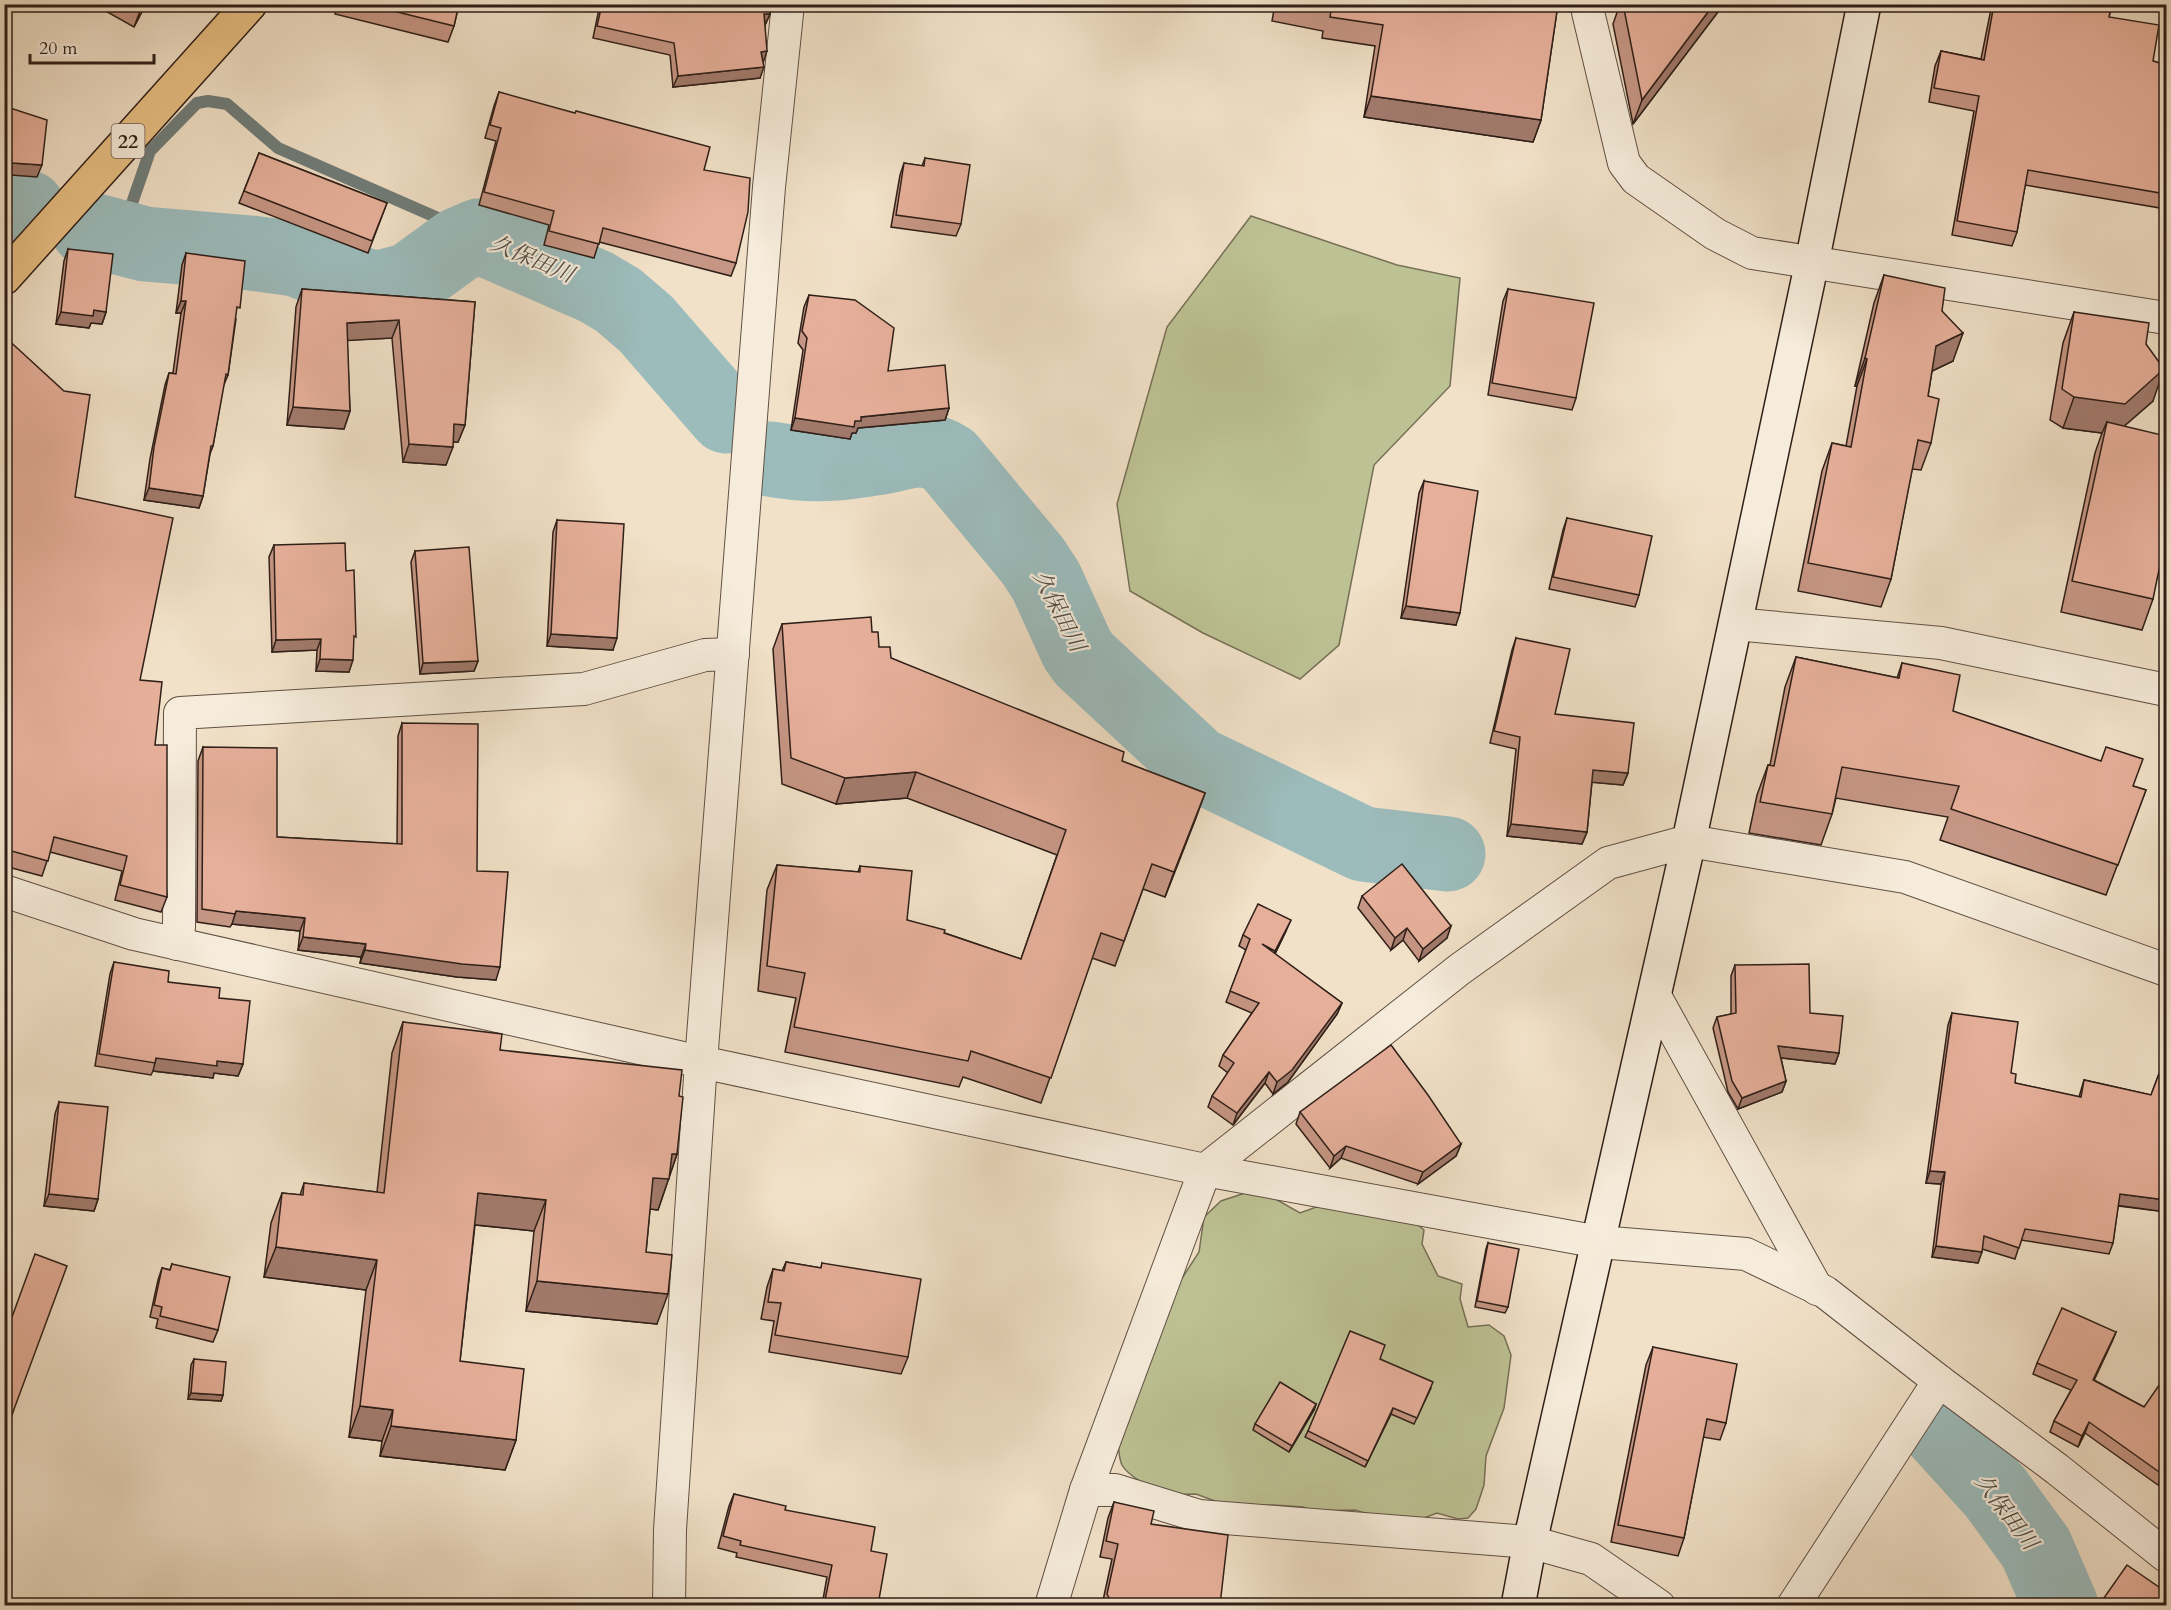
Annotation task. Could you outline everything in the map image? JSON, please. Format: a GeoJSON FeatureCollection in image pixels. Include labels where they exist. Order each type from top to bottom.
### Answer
{"type":"FeatureCollection","features":[{"type":"Feature","properties":{"kind":"main road","name":"22"},"geometry":{"type":"LineString","coordinates":[[4,278],[250,4]]}},
{"type":"Feature","properties":{"kind":"street"},"geometry":{"type":"LineString","coordinates":[[669,1605],[670,1530],[702,1062],[769,188],[788,4]]}},
{"type":"Feature","properties":{"kind":"street"},"geometry":{"type":"LineString","coordinates":[[1589,4],[1588,12],[1624,163],[1636,179],[1715,234],[1752,253],[2166,318]]}},
{"type":"Feature","properties":{"kind":"street"},"geometry":{"type":"LineString","coordinates":[[1518,1605],[1530,1542],[1689,841],[1812,262],[1864,4]]}},
{"type":"Feature","properties":{"kind":"street"},"geometry":{"type":"LineString","coordinates":[[1735,624],[1941,642],[2166,690]]}},
{"type":"Feature","properties":{"kind":"street"},"geometry":{"type":"LineString","coordinates":[[177,944],[180,713],[584,689],[705,655],[733,654]]}},
{"type":"Feature","properties":{"kind":"street"},"geometry":{"type":"LineString","coordinates":[[1051,1605],[1086,1490],[1205,1170],[1460,969],[1608,863],[1689,841],[1905,877],[2166,970]]}},
{"type":"Feature","properties":{"kind":"street"},"geometry":{"type":"LineString","coordinates":[[4,891],[134,934],[177,944],[702,1062],[1205,1170],[1599,1242],[1746,1254],[1825,1292],[2057,1469],[2166,1556]]}},
{"type":"Feature","properties":{"kind":"street"},"geometry":{"type":"LineString","coordinates":[[1654,996],[1817,1289]]}},
{"type":"Feature","properties":{"kind":"street"},"geometry":{"type":"LineString","coordinates":[[1793,1605],[1940,1381]]}},
{"type":"Feature","properties":{"kind":"street"},"geometry":{"type":"LineString","coordinates":[[1086,1490],[1115,1490],[1199,1516],[1530,1542],[1591,1559],[1659,1605]]}},
{"type":"Feature","properties":{"kind":"green space"},"geometry":{"type":"Polygon","coordinates":[[[1251,216],[1397,265],[1460,278],[1450,386],[1374,465],[1339,645],[1300,679],[1203,633],[1130,591],[1117,504],[1167,327],[1251,216]]]}},
{"type":"Feature","properties":{"kind":"green space"},"geometry":{"type":"Polygon","coordinates":[[[1245,1193],[1265,1193],[1300,1213],[1319,1206],[1357,1214],[1406,1215],[1424,1230],[1422,1244],[1438,1276],[1462,1284],[1460,1299],[1468,1327],[1489,1325],[1504,1336],[1511,1355],[1504,1408],[1486,1456],[1484,1485],[1476,1509],[1468,1518],[1458,1519],[1437,1513],[1405,1525],[1355,1510],[1313,1511],[1303,1507],[1273,1505],[1231,1507],[1196,1494],[1156,1495],[1122,1465],[1118,1444],[1177,1286],[1199,1252],[1204,1217],[1221,1201],[1245,1193]]]}},
{"type":"Feature","properties":{"kind":"building"},"geometry":{"type":"Polygon","coordinates":[[[128,4],[143,4],[140,11],[128,4]]]}},
{"type":"Feature","properties":{"kind":"building"},"geometry":{"type":"Polygon","coordinates":[[[365,4],[459,4],[454,26],[365,4]]]}},
{"type":"Feature","properties":{"kind":"building"},"geometry":{"type":"Polygon","coordinates":[[[602,4],[769,4],[770,14],[764,14],[767,51],[761,52],[764,67],[678,76],[674,43],[597,26],[602,4]]]}},
{"type":"Feature","properties":{"kind":"building"},"geometry":{"type":"Polygon","coordinates":[[[1304,4],[1558,4],[1541,120],[1371,96],[1383,25],[1330,17],[1331,10],[1304,4]]]}},
{"type":"Feature","properties":{"kind":"building"},"geometry":{"type":"Polygon","coordinates":[[[1623,4],[1714,4],[1642,100],[1623,4]]]}},
{"type":"Feature","properties":{"kind":"building"},"geometry":{"type":"Polygon","coordinates":[[[1994,4],[2112,4],[2109,17],[2159,25],[2153,61],[2166,65],[2166,194],[2028,170],[2017,232],[1957,221],[1979,96],[1934,88],[1941,51],[1984,60],[1994,4]]]}},
{"type":"Feature","properties":{"kind":"building"},"geometry":{"type":"Polygon","coordinates":[[[499,92],[710,147],[704,170],[750,178],[748,212],[736,263],[603,228],[599,244],[549,231],[554,211],[484,192],[501,128],[490,125],[499,92]]]}},
{"type":"Feature","properties":{"kind":"building"},"geometry":{"type":"Polygon","coordinates":[[[4,106],[47,120],[42,165],[12,163],[11,175],[4,174],[4,106]]]}},
{"type":"Feature","properties":{"kind":"building"},"geometry":{"type":"Polygon","coordinates":[[[259,153],[387,203],[372,241],[244,191],[259,153]]]}},
{"type":"Feature","properties":{"kind":"building"},"geometry":{"type":"Polygon","coordinates":[[[925,158],[970,165],[961,224],[896,215],[904,163],[924,166],[925,158]]]}},
{"type":"Feature","properties":{"kind":"building"},"geometry":{"type":"Polygon","coordinates":[[[68,249],[113,254],[106,312],[94,310],[93,316],[61,312],[68,249]]]}},
{"type":"Feature","properties":{"kind":"building"},"geometry":{"type":"Polygon","coordinates":[[[186,253],[245,261],[240,308],[237,307],[228,375],[226,374],[213,446],[211,446],[203,496],[149,488],[154,447],[169,373],[176,374],[186,301],[181,301],[186,253]]]}},
{"type":"Feature","properties":{"kind":"building"},"geometry":{"type":"Polygon","coordinates":[[[1884,275],[1945,288],[1942,311],[1963,333],[1936,346],[1928,396],[1939,399],[1931,443],[1918,440],[1891,579],[1808,563],[1832,443],[1851,447],[1867,359],[1865,358],[1884,275]]]}},
{"type":"Feature","properties":{"kind":"building"},"geometry":{"type":"Polygon","coordinates":[[[302,289],[475,302],[465,425],[454,424],[453,447],[409,444],[399,320],[347,323],[350,411],[293,407],[302,289]]]}},
{"type":"Feature","properties":{"kind":"building"},"geometry":{"type":"Polygon","coordinates":[[[1508,289],[1594,303],[1576,398],[1492,383],[1508,289]]]}},
{"type":"Feature","properties":{"kind":"building"},"geometry":{"type":"Polygon","coordinates":[[[809,295],[855,300],[894,328],[888,371],[945,365],[949,408],[861,417],[861,421],[855,421],[854,427],[795,418],[807,338],[802,331],[809,295]]]}},
{"type":"Feature","properties":{"kind":"building"},"geometry":{"type":"Polygon","coordinates":[[[2074,312],[2149,323],[2146,344],[2164,369],[2125,404],[2074,397],[2062,389],[2074,312]]]}},
{"type":"Feature","properties":{"kind":"building"},"geometry":{"type":"Polygon","coordinates":[[[4,336],[64,391],[90,395],[75,497],[173,518],[140,680],[162,682],[155,745],[167,745],[167,897],[120,885],[127,856],[54,837],[48,861],[4,849],[4,336]]]}},
{"type":"Feature","properties":{"kind":"building"},"geometry":{"type":"Polygon","coordinates":[[[2107,422],[2166,436],[2166,536],[2153,599],[2072,581],[2107,422]]]}},
{"type":"Feature","properties":{"kind":"building"},"geometry":{"type":"Polygon","coordinates":[[[1424,481],[1478,491],[1460,613],[1406,606],[1424,481]]]}},
{"type":"Feature","properties":{"kind":"building"},"geometry":{"type":"Polygon","coordinates":[[[1567,518],[1652,536],[1639,595],[1553,577],[1567,518]]]}},
{"type":"Feature","properties":{"kind":"building"},"geometry":{"type":"Polygon","coordinates":[[[557,520],[624,524],[617,638],[551,634],[557,520]]]}},
{"type":"Feature","properties":{"kind":"building"},"geometry":{"type":"Polygon","coordinates":[[[345,543],[346,571],[354,570],[356,637],[354,636],[353,660],[320,659],[321,639],[276,640],[274,545],[345,543]]]}},
{"type":"Feature","properties":{"kind":"building"},"geometry":{"type":"Polygon","coordinates":[[[469,547],[478,661],[423,663],[415,551],[469,547]]]}},
{"type":"Feature","properties":{"kind":"building"},"geometry":{"type":"Polygon","coordinates":[[[871,617],[872,632],[878,632],[879,647],[890,647],[891,658],[1124,752],[1122,761],[1205,793],[1174,872],[1152,864],[1124,941],[1101,933],[1051,1078],[971,1051],[968,1061],[794,1027],[805,973],[767,966],[777,865],[860,872],[860,866],[912,871],[907,920],[945,930],[944,933],[1021,959],[1066,830],[916,772],[845,778],[791,758],[782,624],[871,617]]]}},
{"type":"Feature","properties":{"kind":"building"},"geometry":{"type":"Polygon","coordinates":[[[1516,638],[1570,649],[1555,714],[1634,723],[1628,773],[1593,770],[1587,832],[1511,824],[1520,737],[1494,731],[1516,638]]]}},
{"type":"Feature","properties":{"kind":"building"},"geometry":{"type":"Polygon","coordinates":[[[1796,657],[1899,678],[1902,663],[1960,675],[1953,711],[2101,761],[2106,747],[2143,759],[2133,786],[2146,790],[2118,865],[1951,809],[1959,786],[1842,767],[1832,814],[1760,802],[1768,765],[1774,766],[1796,657]]]}},
{"type":"Feature","properties":{"kind":"building"},"geometry":{"type":"Polygon","coordinates":[[[402,723],[478,724],[477,871],[508,872],[500,967],[365,950],[366,944],[303,937],[305,918],[236,911],[235,914],[202,909],[203,747],[277,748],[277,837],[402,844],[402,723]]]}},
{"type":"Feature","properties":{"kind":"building"},"geometry":{"type":"Polygon","coordinates":[[[1402,864],[1451,926],[1423,949],[1407,928],[1395,938],[1362,896],[1402,864]]]}},
{"type":"Feature","properties":{"kind":"building"},"geometry":{"type":"Polygon","coordinates":[[[1258,904],[1291,920],[1275,951],[1262,944],[1342,1003],[1292,1070],[1277,1082],[1269,1072],[1237,1113],[1212,1096],[1234,1063],[1223,1055],[1259,1003],[1230,991],[1250,939],[1243,935],[1258,904]]]}},
{"type":"Feature","properties":{"kind":"building"},"geometry":{"type":"Polygon","coordinates":[[[114,962],[169,971],[168,982],[220,988],[219,998],[250,1001],[243,1064],[217,1061],[217,1066],[156,1058],[155,1063],[99,1054],[114,962]]]}},
{"type":"Feature","properties":{"kind":"building"},"geometry":{"type":"Polygon","coordinates":[[[1809,964],[1810,1013],[1843,1016],[1839,1053],[1778,1046],[1786,1081],[1742,1098],[1732,1081],[1717,1017],[1736,1013],[1735,965],[1809,964]]]}},
{"type":"Feature","properties":{"kind":"building"},"geometry":{"type":"Polygon","coordinates":[[[1952,1013],[2018,1022],[2011,1073],[2016,1074],[2015,1083],[2081,1097],[2084,1080],[2151,1095],[2166,1055],[2166,1200],[2120,1194],[2113,1243],[2025,1229],[2019,1248],[1984,1236],[1982,1252],[1936,1246],[1945,1172],[1930,1171],[1952,1013]]]}},
{"type":"Feature","properties":{"kind":"building"},"geometry":{"type":"Polygon","coordinates":[[[403,1022],[502,1034],[500,1050],[682,1070],[679,1096],[683,1097],[677,1154],[672,1154],[669,1179],[653,1178],[646,1252],[672,1255],[668,1294],[537,1281],[546,1200],[478,1193],[460,1361],[524,1369],[516,1440],[391,1426],[393,1410],[360,1406],[377,1260],[276,1247],[282,1193],[303,1195],[304,1183],[384,1193],[403,1022]]]}},
{"type":"Feature","properties":{"kind":"building"},"geometry":{"type":"Polygon","coordinates":[[[1391,1045],[1461,1144],[1423,1172],[1346,1146],[1334,1156],[1300,1112],[1391,1045]]]}},
{"type":"Feature","properties":{"kind":"building"},"geometry":{"type":"Polygon","coordinates":[[[59,1102],[108,1107],[98,1199],[49,1194],[59,1102]]]}},
{"type":"Feature","properties":{"kind":"building"},"geometry":{"type":"Polygon","coordinates":[[[1488,1243],[1519,1249],[1508,1307],[1477,1301],[1488,1243]]]}},
{"type":"Feature","properties":{"kind":"building"},"geometry":{"type":"Polygon","coordinates":[[[35,1254],[67,1266],[13,1412],[4,1429],[4,1339],[35,1254]]]}},
{"type":"Feature","properties":{"kind":"building"},"geometry":{"type":"Polygon","coordinates":[[[786,1262],[821,1268],[822,1263],[921,1279],[908,1357],[775,1335],[781,1303],[768,1302],[773,1269],[784,1271],[786,1262]]]}},
{"type":"Feature","properties":{"kind":"building"},"geometry":{"type":"Polygon","coordinates":[[[172,1264],[230,1277],[218,1330],[160,1316],[162,1307],[154,1305],[162,1268],[170,1270],[172,1264]]]}},
{"type":"Feature","properties":{"kind":"building"},"geometry":{"type":"Polygon","coordinates":[[[2062,1308],[2116,1332],[2093,1380],[2144,1407],[2162,1381],[2166,1385],[2166,1467],[2162,1474],[2089,1422],[2082,1436],[2054,1421],[2077,1380],[2037,1363],[2062,1308]]]}},
{"type":"Feature","properties":{"kind":"building"},"geometry":{"type":"Polygon","coordinates":[[[1350,1331],[1385,1345],[1380,1359],[1433,1382],[1417,1418],[1393,1408],[1368,1461],[1308,1431],[1350,1331]]]}},
{"type":"Feature","properties":{"kind":"building"},"geometry":{"type":"Polygon","coordinates":[[[1653,1347],[1737,1364],[1726,1423],[1707,1419],[1684,1538],[1618,1525],[1653,1347]]]}},
{"type":"Feature","properties":{"kind":"building"},"geometry":{"type":"Polygon","coordinates":[[[194,1359],[226,1362],[223,1395],[191,1393],[194,1359]]]}},
{"type":"Feature","properties":{"kind":"building"},"geometry":{"type":"Polygon","coordinates":[[[1280,1382],[1316,1404],[1292,1446],[1255,1424],[1280,1382]]]}},
{"type":"Feature","properties":{"kind":"building"},"geometry":{"type":"Polygon","coordinates":[[[734,1494],[786,1506],[785,1510],[875,1527],[871,1551],[887,1554],[878,1605],[824,1605],[832,1565],[740,1545],[741,1541],[723,1536],[734,1494]]]}},
{"type":"Feature","properties":{"kind":"building"},"geometry":{"type":"Polygon","coordinates":[[[1114,1502],[1154,1511],[1151,1524],[1228,1535],[1220,1605],[1113,1605],[1107,1594],[1118,1544],[1106,1541],[1114,1502]]]}},
{"type":"Feature","properties":{"kind":"building"},"geometry":{"type":"Polygon","coordinates":[[[2127,1565],[2166,1592],[2166,1605],[2099,1605],[2127,1565]]]}},
{"type":"Feature","properties":{"kind":"waterway"},"geometry":{"type":"LineString","coordinates":[[120,238],[150,151],[197,103],[208,101],[227,104],[278,148],[479,236]]}},
{"type":"Feature","properties":{"kind":"waterway","name":"久保田川"},"geometry":{"type":"LineString","coordinates":[[4,215],[28,208]]}},
{"type":"Feature","properties":{"kind":"waterway","name":"久保田川"},"geometry":{"type":"LineString","coordinates":[[88,229],[145,244],[296,259],[368,287],[384,287],[410,280],[458,245],[479,236],[596,287],[618,300],[646,324],[726,416]]}},
{"type":"Feature","properties":{"kind":"waterway","name":"久保田川"},"geometry":{"type":"LineString","coordinates":[[770,459],[828,464],[923,450],[949,460],[1033,561],[1046,581],[1077,649],[1084,659],[1197,764],[1363,844],[1448,854]]}},
{"type":"Feature","properties":{"kind":"waterway","name":"久保田川"},"geometry":{"type":"LineString","coordinates":[[1937,1428],[1995,1492],[2036,1548],[2061,1606]]}}]}
